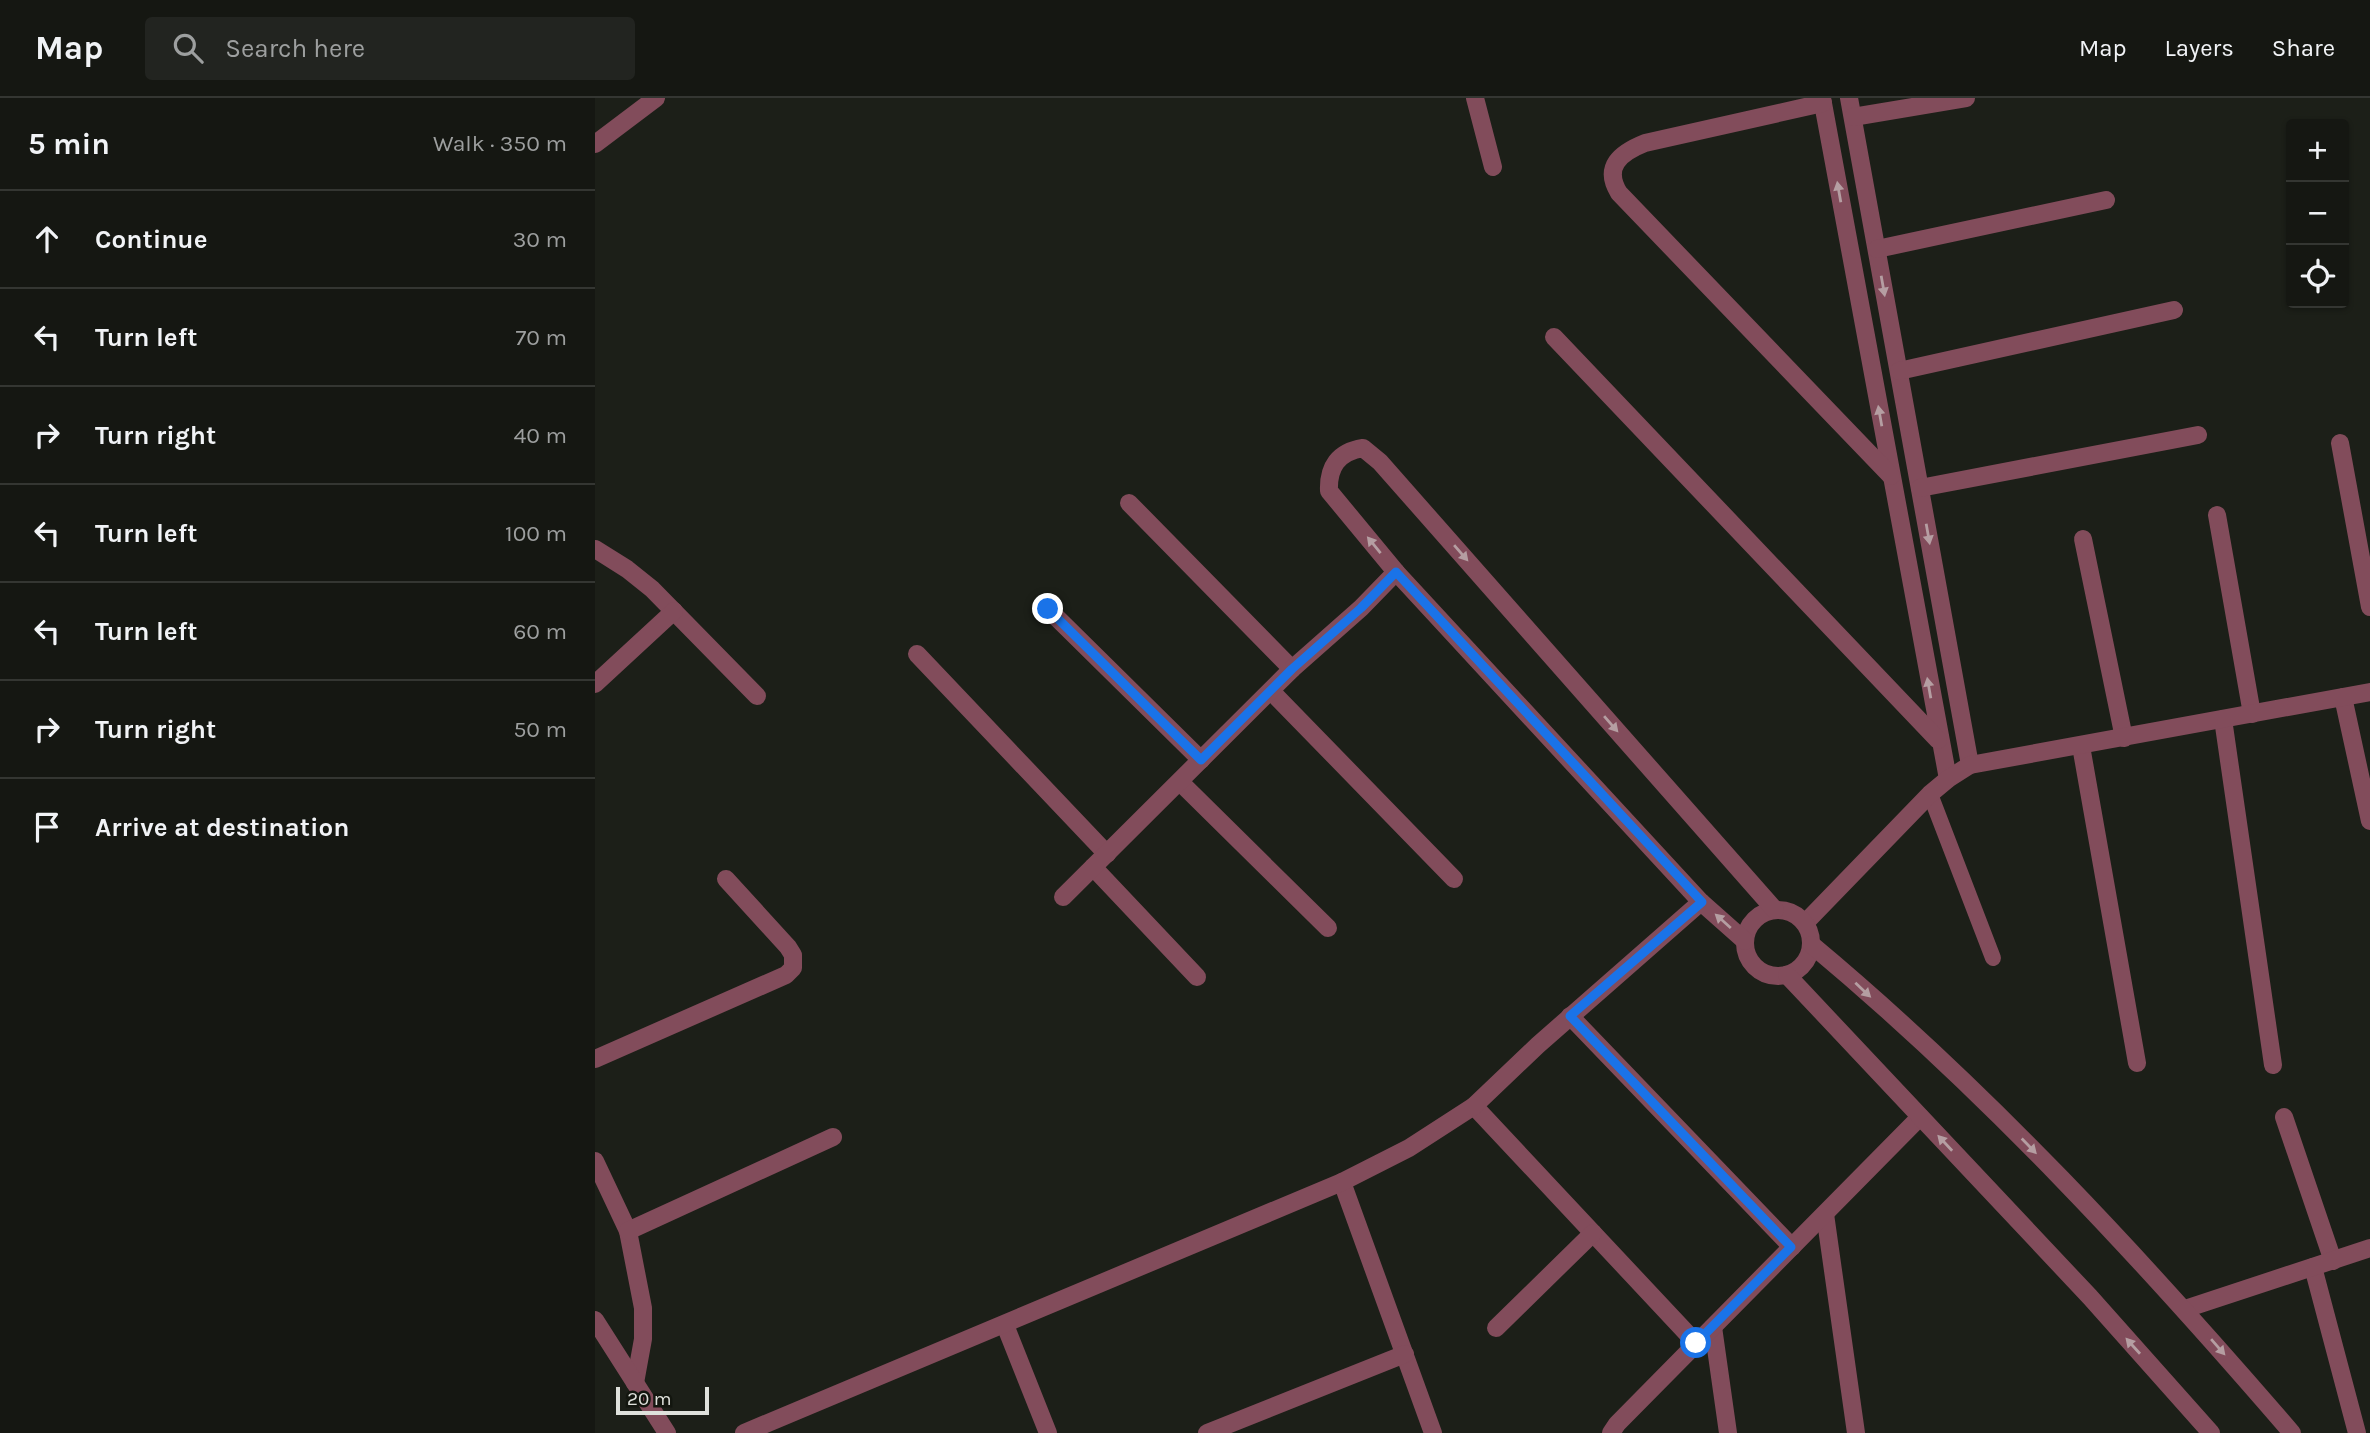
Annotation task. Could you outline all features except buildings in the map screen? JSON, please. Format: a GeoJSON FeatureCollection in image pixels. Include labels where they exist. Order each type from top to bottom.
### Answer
{"type":"FeatureCollection","features":[{"type":"Feature","properties":{"kind":"street"},"geometry":{"type":"LineString","coordinates":[[595,144],[656,98]]}},
{"type":"Feature","properties":{"kind":"street"},"geometry":{"type":"LineString","coordinates":[[1475,98],[1493,167]]}},
{"type":"Feature","properties":{"kind":"street"},"geometry":{"type":"LineString","coordinates":[[1849,98],[1971,765]]}},
{"type":"Feature","properties":{"kind":"street"},"geometry":{"type":"LineString","coordinates":[[1853,117],[1966,98]]}},
{"type":"Feature","properties":{"kind":"street"},"geometry":{"type":"LineString","coordinates":[[1891,476],[1619,193],[1611,181],[1611,172],[1632,148],[1823,101],[1948,779]]}},
{"type":"Feature","properties":{"kind":"street"},"geometry":{"type":"LineString","coordinates":[[1877,249],[2106,200]]}},
{"type":"Feature","properties":{"kind":"street"},"geometry":{"type":"LineString","coordinates":[[1899,371],[2174,310]]}},
{"type":"Feature","properties":{"kind":"street"},"geometry":{"type":"LineString","coordinates":[[1555,337],[1939,741]]}},
{"type":"Feature","properties":{"kind":"street"},"geometry":{"type":"LineString","coordinates":[[1920,488],[2198,435]]}},
{"type":"Feature","properties":{"kind":"street"},"geometry":{"type":"LineString","coordinates":[[2340,443],[2370,607]]}},
{"type":"Feature","properties":{"kind":"street"},"geometry":{"type":"LineString","coordinates":[[1745,941],[1702,902],[1396,572],[1329,491],[1328,474],[1338,460],[1350,450],[1363,448],[1380,461],[1775,910]]}},
{"type":"Feature","properties":{"kind":"street"},"geometry":{"type":"LineString","coordinates":[[1129,503],[1292,669]]}},
{"type":"Feature","properties":{"kind":"street"},"geometry":{"type":"LineString","coordinates":[[2217,515],[2252,714]]}},
{"type":"Feature","properties":{"kind":"street"},"geometry":{"type":"LineString","coordinates":[[2083,539],[2124,738]]}},
{"type":"Feature","properties":{"kind":"street"},"geometry":{"type":"LineString","coordinates":[[595,549],[643,582],[757,696]]}},
{"type":"Feature","properties":{"kind":"street"},"geometry":{"type":"LineString","coordinates":[[1063,897],[1292,669],[1361,608],[1396,572]]}},
{"type":"Feature","properties":{"kind":"street"},"geometry":{"type":"LineString","coordinates":[[1048,609],[1201,760]]}},
{"type":"Feature","properties":{"kind":"street"},"geometry":{"type":"LineString","coordinates":[[595,684],[674,611]]}},
{"type":"Feature","properties":{"kind":"street"},"geometry":{"type":"LineString","coordinates":[[916,654],[1107,854]]}},
{"type":"Feature","properties":{"kind":"street"},"geometry":{"type":"LineString","coordinates":[[1271,691],[1454,878]]}},
{"type":"Feature","properties":{"kind":"street"},"geometry":{"type":"LineString","coordinates":[[1805,923],[1930,794],[1971,765],[2370,692]]}},
{"type":"Feature","properties":{"kind":"street"},"geometry":{"type":"LineString","coordinates":[[2343,697],[2370,821]]}},
{"type":"Feature","properties":{"kind":"street"},"geometry":{"type":"LineString","coordinates":[[2223,719],[2273,1065]]}},
{"type":"Feature","properties":{"kind":"street"},"geometry":{"type":"LineString","coordinates":[[2081,746],[2137,1063]]}},
{"type":"Feature","properties":{"kind":"street"},"geometry":{"type":"LineString","coordinates":[[1180,782],[1328,928]]}},
{"type":"Feature","properties":{"kind":"street"},"geometry":{"type":"LineString","coordinates":[[1093,867],[1197,977]]}},
{"type":"Feature","properties":{"kind":"street"},"geometry":{"type":"LineString","coordinates":[[595,1040],[603,1055],[786,975],[793,968],[793,955],[788,947],[726,879]]}},
{"type":"Feature","properties":{"kind":"street"},"geometry":{"type":"LineString","coordinates":[[744,1433],[1342,1182],[1409,1148],[1473,1106],[1570,1016],[1702,902]]}},
{"type":"Feature","properties":{"kind":"street"},"geometry":{"type":"LineString","coordinates":[[1775,910],[1786,910],[1797,915],[1810,933],[1812,945],[1805,964],[1787,975],[1766,974],[1757,969],[1746,952],[1745,941],[1754,920],[1775,910]]}},
{"type":"Feature","properties":{"kind":"street"},"geometry":{"type":"LineString","coordinates":[[1812,945],[2008,1124],[2185,1310],[2292,1433]]}},
{"type":"Feature","properties":{"kind":"street"},"geometry":{"type":"LineString","coordinates":[[1787,975],[2090,1297],[2211,1433]]}},
{"type":"Feature","properties":{"kind":"street"},"geometry":{"type":"LineString","coordinates":[[1570,1016],[1791,1247]]}},
{"type":"Feature","properties":{"kind":"street"},"geometry":{"type":"LineString","coordinates":[[1473,1106],[1696,1343]]}},
{"type":"Feature","properties":{"kind":"street"},"geometry":{"type":"LineString","coordinates":[[1611,1433],[1616,1424],[1920,1117]]}},
{"type":"Feature","properties":{"kind":"street"},"geometry":{"type":"LineString","coordinates":[[2284,1117],[2333,1261]]}},
{"type":"Feature","properties":{"kind":"street"},"geometry":{"type":"LineString","coordinates":[[628,1230],[833,1137]]}},
{"type":"Feature","properties":{"kind":"street"},"geometry":{"type":"LineString","coordinates":[[595,1161],[628,1230],[643,1308],[643,1339],[635,1383]]}},
{"type":"Feature","properties":{"kind":"street"},"geometry":{"type":"LineString","coordinates":[[1342,1182],[1433,1433]]}},
{"type":"Feature","properties":{"kind":"street"},"geometry":{"type":"LineString","coordinates":[[1825,1214],[1856,1433]]}},
{"type":"Feature","properties":{"kind":"street"},"geometry":{"type":"LineString","coordinates":[[1496,1328],[1593,1233]]}},
{"type":"Feature","properties":{"kind":"street"},"geometry":{"type":"LineString","coordinates":[[2185,1310],[2370,1248]]}},
{"type":"Feature","properties":{"kind":"street"},"geometry":{"type":"LineString","coordinates":[[2313,1267],[2357,1433]]}},
{"type":"Feature","properties":{"kind":"street"},"geometry":{"type":"LineString","coordinates":[[595,1320],[667,1433]]}},
{"type":"Feature","properties":{"kind":"street"},"geometry":{"type":"LineString","coordinates":[[1005,1325],[1048,1433]]}},
{"type":"Feature","properties":{"kind":"street"},"geometry":{"type":"LineString","coordinates":[[1713,1327],[1728,1433]]}},
{"type":"Feature","properties":{"kind":"street"},"geometry":{"type":"LineString","coordinates":[[1207,1433],[1405,1354]]}},
{"type":"Feature","properties":{"kind":"lane"},"geometry":{"type":"LineString","coordinates":[[1930,794],[1993,958]]}},
{"type":"Feature","properties":{"kind":"route"},"geometry":{"type":"LineString","coordinates":[[1048,609],[1201,760],[1292,669],[1361,608],[1396,572],[1702,902],[1570,1016],[1791,1247],[1696,1343]]}}]}
